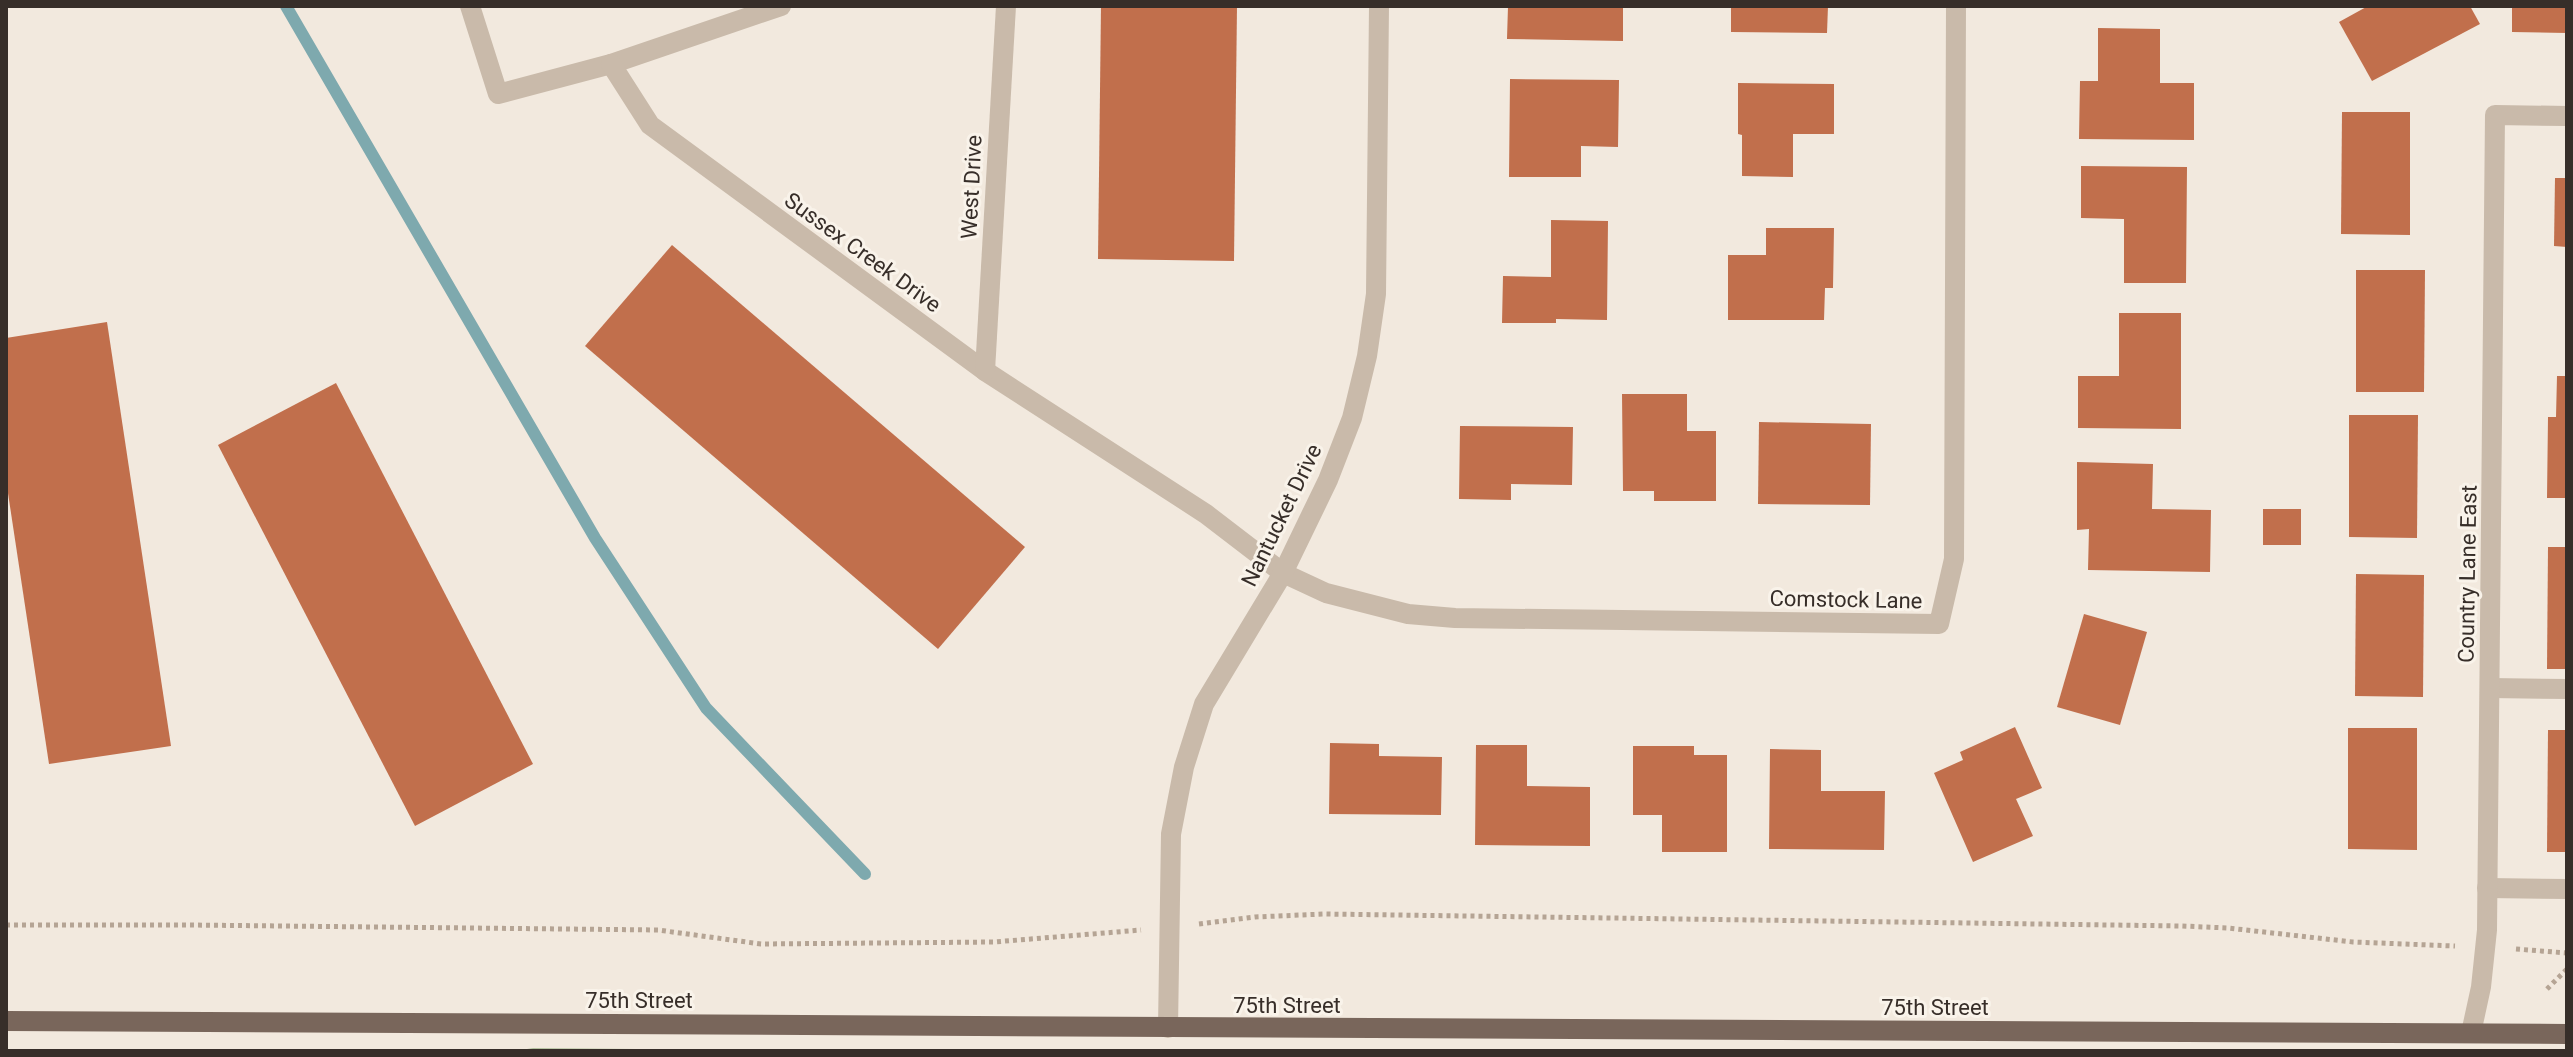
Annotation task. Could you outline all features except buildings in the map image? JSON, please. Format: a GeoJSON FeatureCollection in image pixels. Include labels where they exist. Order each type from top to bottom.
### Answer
{"type":"FeatureCollection","features":[{"type":"Feature","properties":{"kind":"main road","name":"75th Street"},"geometry":{"type":"LineString","coordinates":[[6,1021],[2567,1034]]}},
{"type":"Feature","properties":{"kind":"street"},"geometry":{"type":"LineString","coordinates":[[470,6],[498,94],[611,64],[781,6]]}},
{"type":"Feature","properties":{"kind":"street","name":"West Drive"},"geometry":{"type":"LineString","coordinates":[[985,371],[1006,6]]}},
{"type":"Feature","properties":{"kind":"street","name":"Nantucket Drive"},"geometry":{"type":"LineString","coordinates":[[1168,1028],[1171,834],[1184,767],[1204,704],[1283,573],[1328,480],[1352,418],[1367,356],[1376,294],[1379,6]]}},
{"type":"Feature","properties":{"kind":"street","name":"Comstock Lane"},"geometry":{"type":"LineString","coordinates":[[1283,573],[1326,593],[1408,614],[1455,618],[1939,624],[1954,559],[1956,6]]}},
{"type":"Feature","properties":{"kind":"street","name":"Sussex Creek Drive"},"geometry":{"type":"LineString","coordinates":[[611,64],[650,125],[985,371],[1206,514],[1283,573]]}},
{"type":"Feature","properties":{"kind":"street","name":"Country Lane East"},"geometry":{"type":"LineString","coordinates":[[2471,1033],[2486,948],[2495,115],[2567,116]]}},
{"type":"Feature","properties":{"kind":"street"},"geometry":{"type":"LineString","coordinates":[[2490,688],[2567,689]]}},
{"type":"Feature","properties":{"kind":"street"},"geometry":{"type":"LineString","coordinates":[[2487,888],[2567,889]]}},
{"type":"Feature","properties":{"kind":"path"},"geometry":{"type":"LineString","coordinates":[[1203,923],[1324,914],[2182,926],[2340,941],[2460,947]]}},
{"type":"Feature","properties":{"kind":"path"},"geometry":{"type":"LineString","coordinates":[[6,925],[658,930],[761,944],[994,942],[1136,930]]}},
{"type":"Feature","properties":{"kind":"path"},"geometry":{"type":"LineString","coordinates":[[2514,949],[2567,953]]}},
{"type":"Feature","properties":{"kind":"path"},"geometry":{"type":"LineString","coordinates":[[2547,989],[2567,969]]}},
{"type":"Feature","properties":{"kind":"green space"},"geometry":{"type":"Polygon","coordinates":[[[533,1048],[841,1051],[515,1051],[533,1048]]]}},
{"type":"Feature","properties":{"kind":"waterway"},"geometry":{"type":"LineString","coordinates":[[286,6],[595,538],[706,708],[865,874]]}}]}
